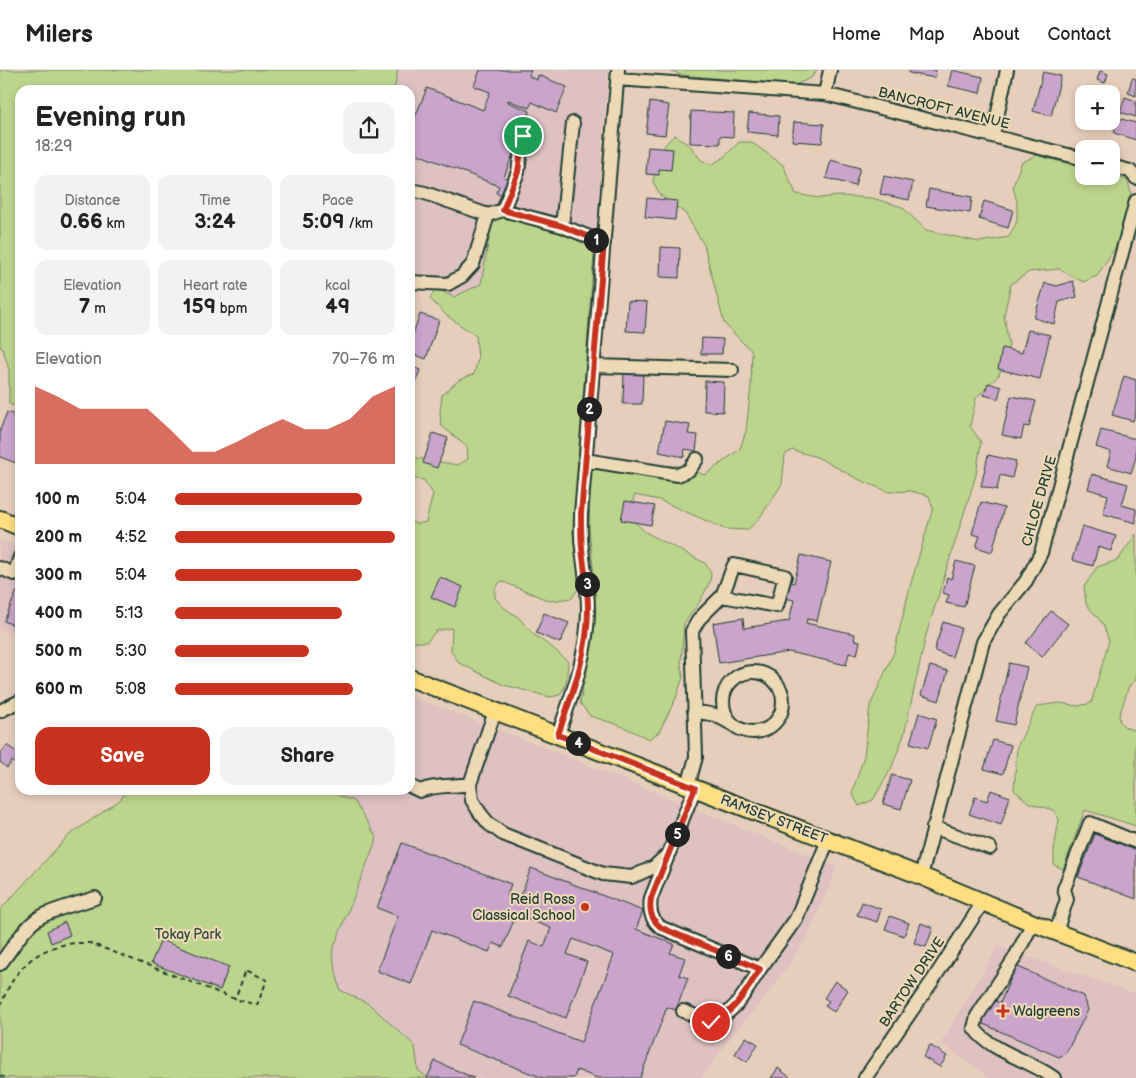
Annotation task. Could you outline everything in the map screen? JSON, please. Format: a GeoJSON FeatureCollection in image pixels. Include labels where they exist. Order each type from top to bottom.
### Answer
{"type":"FeatureCollection","features":[{"type":"Feature","properties":{"kind":"main road"},"geometry":{"type":"LineString","coordinates":[[0,519],[15,524]]}},
{"type":"Feature","properties":{"kind":"main road","name":"RAMSEY STREET"},"geometry":{"type":"LineString","coordinates":[[415,680],[921,876],[1033,923],[1136,963]]}},
{"type":"Feature","properties":{"kind":"street"},"geometry":{"type":"LineString","coordinates":[[825,94],[830,70]]}},
{"type":"Feature","properties":{"kind":"street"},"geometry":{"type":"LineString","coordinates":[[993,136],[1007,70]]}},
{"type":"Feature","properties":{"kind":"street"},"geometry":{"type":"LineString","coordinates":[[558,735],[574,689],[586,634],[587,586],[581,522],[617,74]]}},
{"type":"Feature","properties":{"kind":"street","name":"BANCROFT AVENUE"},"geometry":{"type":"LineString","coordinates":[[617,74],[825,94],[1075,157]]}},
{"type":"Feature","properties":{"kind":"street"},"geometry":{"type":"LineString","coordinates":[[562,226],[573,123]]}},
{"type":"Feature","properties":{"kind":"street"},"geometry":{"type":"LineString","coordinates":[[503,210],[518,172],[523,136]]}},
{"type":"Feature","properties":{"kind":"street"},"geometry":{"type":"LineString","coordinates":[[1120,168],[1130,171],[1136,177]]}},
{"type":"Feature","properties":{"kind":"street"},"geometry":{"type":"LineString","coordinates":[[415,192],[488,215],[503,210],[562,226],[604,243]]}},
{"type":"Feature","properties":{"kind":"street","name":"CHLOE DRIVE"},"geometry":{"type":"LineString","coordinates":[[921,876],[984,642],[999,614],[1026,581],[1041,553],[1136,201]]}},
{"type":"Feature","properties":{"kind":"street"},"geometry":{"type":"LineString","coordinates":[[415,282],[448,284],[462,276],[473,264],[488,215]]}},
{"type":"Feature","properties":{"kind":"street"},"geometry":{"type":"LineString","coordinates":[[593,366],[732,370]]}},
{"type":"Feature","properties":{"kind":"street"},"geometry":{"type":"LineString","coordinates":[[585,460],[678,475],[689,470],[697,459]]}},
{"type":"Feature","properties":{"kind":"street"},"geometry":{"type":"LineString","coordinates":[[722,596],[777,606],[785,576],[734,565],[722,596],[699,619],[692,631],[696,757],[692,787],[670,851],[651,898],[650,906],[651,915],[655,923],[662,928],[760,969]]}},
{"type":"Feature","properties":{"kind":"street"},"geometry":{"type":"LineString","coordinates":[[0,568],[14,574],[15,571]]}},
{"type":"Feature","properties":{"kind":"street"},"geometry":{"type":"LineString","coordinates":[[694,711],[714,715],[740,729],[750,732],[760,731],[769,727],[777,720],[782,711],[782,696],[776,682],[760,672],[750,671],[732,679],[726,687],[723,696],[726,716],[732,724]]}},
{"type":"Feature","properties":{"kind":"street"},"geometry":{"type":"LineString","coordinates":[[0,711],[15,704]]}},
{"type":"Feature","properties":{"kind":"street"},"geometry":{"type":"LineString","coordinates":[[495,710],[470,784],[472,800],[489,824],[503,834],[603,874],[632,877],[654,867],[670,851]]}},
{"type":"Feature","properties":{"kind":"street"},"geometry":{"type":"LineString","coordinates":[[415,788],[420,791],[430,786],[470,784]]}},
{"type":"Feature","properties":{"kind":"street"},"geometry":{"type":"LineString","coordinates":[[1056,932],[1067,899],[1064,890],[1090,823],[1136,842]]}},
{"type":"Feature","properties":{"kind":"street"},"geometry":{"type":"LineString","coordinates":[[933,828],[990,848]]}},
{"type":"Feature","properties":{"kind":"street"},"geometry":{"type":"LineString","coordinates":[[684,1011],[711,1022],[724,1016],[737,1005],[796,919],[828,840]]}},
{"type":"Feature","properties":{"kind":"street"},"geometry":{"type":"LineString","coordinates":[[0,964],[26,930],[39,918],[54,911],[95,898]]}},
{"type":"Feature","properties":{"kind":"street","name":"BARTOW DRIVE"},"geometry":{"type":"LineString","coordinates":[[865,1078],[983,902]]}},
{"type":"Feature","properties":{"kind":"street"},"geometry":{"type":"LineString","coordinates":[[1033,923],[1014,959],[977,1016],[974,1028],[980,1037],[1054,1078]]}},
{"type":"Feature","properties":{"kind":"path"},"geometry":{"type":"LineString","coordinates":[[0,1006],[14,978],[25,964],[37,954],[59,945],[78,942],[90,943],[236,999],[257,1005],[267,980],[246,970],[236,999]]}},
{"type":"Feature","properties":{"kind":"path"},"geometry":{"type":"LineString","coordinates":[[0,1076],[6,1078]]}},
{"type":"Feature","properties":{"kind":"shaded area"},"geometry":{"type":"Polygon","coordinates":[[[398,70],[608,70],[595,240],[580,240],[506,206],[494,211],[481,284],[454,297],[415,280],[415,85],[395,85],[398,70]]]}},
{"type":"Feature","properties":{"kind":"shaded area"},"geometry":{"type":"Polygon","coordinates":[[[0,540],[15,546],[15,634],[0,628],[0,540]]]}},
{"type":"Feature","properties":{"kind":"shaded area","name":"Reid Ross Classical School"},"geometry":{"type":"Polygon","coordinates":[[[415,698],[546,748],[837,867],[808,936],[772,989],[730,1038],[702,1078],[428,1078],[418,1070],[415,1046],[369,1004],[340,990],[332,952],[377,838],[354,801],[338,795],[415,795],[415,698]]]}},
{"type":"Feature","properties":{"kind":"shaded area"},"geometry":{"type":"Polygon","coordinates":[[[998,946],[1136,994],[1136,1078],[990,1078],[941,1043],[998,946]]]}},
{"type":"Feature","properties":{"kind":"green space"},"geometry":{"type":"Polygon","coordinates":[[[0,70],[398,70],[395,85],[15,85],[15,406],[9,404],[9,370],[3,349],[0,347],[0,70]]]}},
{"type":"Feature","properties":{"kind":"green space"},"geometry":{"type":"Polygon","coordinates":[[[670,70],[817,70],[811,78],[795,85],[681,75],[670,70]]]}},
{"type":"Feature","properties":{"kind":"green space"},"geometry":{"type":"Polygon","coordinates":[[[675,135],[691,147],[701,160],[711,165],[724,157],[739,142],[751,142],[783,165],[796,194],[819,198],[840,196],[872,198],[902,207],[926,230],[979,242],[1009,237],[1017,221],[1017,202],[1013,187],[1021,163],[1036,155],[1075,166],[1075,185],[1120,185],[1120,178],[1127,180],[1131,192],[1118,243],[1097,276],[1083,282],[1059,269],[1029,272],[1011,284],[1004,315],[1009,346],[999,375],[976,398],[970,426],[981,442],[976,475],[926,635],[904,735],[891,769],[873,800],[859,806],[852,793],[864,756],[870,706],[894,652],[911,583],[933,508],[929,496],[911,491],[889,492],[860,480],[817,457],[792,450],[785,455],[782,484],[761,516],[748,530],[725,529],[659,500],[635,495],[628,515],[645,532],[705,563],[711,573],[710,582],[699,603],[684,623],[681,664],[683,677],[676,698],[659,732],[649,739],[619,725],[590,716],[580,703],[595,619],[595,585],[589,529],[591,466],[678,466],[705,475],[740,449],[746,431],[751,386],[752,351],[724,323],[704,245],[685,213],[660,195],[653,182],[662,150],[675,135]]]}},
{"type":"Feature","properties":{"kind":"green space"},"geometry":{"type":"Polygon","coordinates":[[[506,206],[580,240],[595,240],[573,531],[575,553],[582,583],[572,598],[550,601],[501,581],[495,589],[495,598],[503,607],[518,617],[533,634],[568,662],[566,684],[560,695],[550,697],[504,685],[459,663],[451,651],[452,628],[436,631],[427,642],[415,642],[415,524],[426,522],[433,494],[424,480],[415,479],[415,458],[458,465],[468,459],[467,447],[441,425],[440,412],[442,395],[459,380],[474,374],[478,359],[476,336],[446,315],[430,299],[435,288],[454,297],[481,284],[494,211],[506,206]]]}},
{"type":"Feature","properties":{"kind":"green space"},"geometry":{"type":"Polygon","coordinates":[[[1136,534],[1136,680],[1129,686],[1119,716],[1120,722],[1125,727],[1136,731],[1136,826],[1085,810],[1063,869],[1054,865],[1054,849],[1059,819],[1053,810],[1029,803],[1014,790],[1017,747],[1037,706],[1060,703],[1078,706],[1091,703],[1109,641],[1103,624],[1086,604],[1084,587],[1097,567],[1118,560],[1136,534]]]}},
{"type":"Feature","properties":{"kind":"green space","name":"Tokay Park"},"geometry":{"type":"Polygon","coordinates":[[[124,795],[338,795],[354,801],[377,838],[332,952],[340,990],[369,1004],[415,1046],[418,1070],[428,1078],[0,1078],[0,910],[68,836],[120,800],[124,795]]]}},
{"type":"Feature","properties":{"kind":"building"},"geometry":{"type":"Polygon","coordinates":[[[480,70],[531,70],[529,76],[537,80],[538,75],[567,87],[556,113],[532,102],[529,108],[508,100],[508,102],[530,111],[504,177],[512,180],[505,197],[496,193],[499,186],[415,153],[415,118],[427,88],[483,110],[490,92],[474,86],[480,70]]]}},
{"type":"Feature","properties":{"kind":"building"},"geometry":{"type":"Polygon","coordinates":[[[909,70],[936,70],[935,78],[909,73],[909,70]]]}},
{"type":"Feature","properties":{"kind":"building"},"geometry":{"type":"Polygon","coordinates":[[[952,70],[983,77],[980,93],[948,86],[952,70]]]}},
{"type":"Feature","properties":{"kind":"building"},"geometry":{"type":"Polygon","coordinates":[[[1100,71],[1108,74],[1105,83],[1097,80],[1100,71]]]}},
{"type":"Feature","properties":{"kind":"building"},"geometry":{"type":"Polygon","coordinates":[[[1043,72],[1061,76],[1051,116],[1033,111],[1043,72]]]}},
{"type":"Feature","properties":{"kind":"building"},"geometry":{"type":"Polygon","coordinates":[[[1132,78],[1136,79],[1136,96],[1128,93],[1132,78]]]}},
{"type":"Feature","properties":{"kind":"building"},"geometry":{"type":"Polygon","coordinates":[[[1125,97],[1136,101],[1136,117],[1120,112],[1125,97]]]}},
{"type":"Feature","properties":{"kind":"building"},"geometry":{"type":"Polygon","coordinates":[[[650,102],[669,105],[665,135],[646,133],[650,102]]]}},
{"type":"Feature","properties":{"kind":"building"},"geometry":{"type":"Polygon","coordinates":[[[691,111],[734,113],[733,137],[720,136],[720,144],[690,143],[691,111]]]}},
{"type":"Feature","properties":{"kind":"building"},"geometry":{"type":"Polygon","coordinates":[[[749,113],[779,116],[778,135],[747,132],[749,113]]]}},
{"type":"Feature","properties":{"kind":"building"},"geometry":{"type":"Polygon","coordinates":[[[1120,119],[1136,123],[1136,140],[1114,133],[1115,130],[1120,130],[1120,119]]]}},
{"type":"Feature","properties":{"kind":"building"},"geometry":{"type":"Polygon","coordinates":[[[794,122],[824,124],[822,143],[792,141],[794,122]]]}},
{"type":"Feature","properties":{"kind":"building"},"geometry":{"type":"Polygon","coordinates":[[[648,147],[673,149],[671,170],[659,169],[659,175],[646,174],[648,147]]]}},
{"type":"Feature","properties":{"kind":"building"},"geometry":{"type":"Polygon","coordinates":[[[831,160],[860,168],[855,186],[826,178],[831,160]]]}},
{"type":"Feature","properties":{"kind":"building"},"geometry":{"type":"Polygon","coordinates":[[[884,176],[913,182],[909,200],[880,194],[884,176]]]}},
{"type":"Feature","properties":{"kind":"building"},"geometry":{"type":"Polygon","coordinates":[[[929,189],[972,197],[970,213],[926,206],[929,189]]]}},
{"type":"Feature","properties":{"kind":"building"},"geometry":{"type":"Polygon","coordinates":[[[647,198],[677,201],[675,220],[645,217],[647,198]]]}},
{"type":"Feature","properties":{"kind":"building"},"geometry":{"type":"Polygon","coordinates":[[[984,201],[1013,210],[1008,228],[979,219],[984,201]]]}},
{"type":"Feature","properties":{"kind":"building"},"geometry":{"type":"Polygon","coordinates":[[[661,247],[680,248],[679,278],[660,277],[661,247]]]}},
{"type":"Feature","properties":{"kind":"building"},"geometry":{"type":"Polygon","coordinates":[[[1073,281],[1077,297],[1059,302],[1054,324],[1034,318],[1045,283],[1057,286],[1073,281]]]}},
{"type":"Feature","properties":{"kind":"building"},"geometry":{"type":"Polygon","coordinates":[[[628,301],[647,302],[645,332],[626,331],[628,301]]]}},
{"type":"Feature","properties":{"kind":"building"},"geometry":{"type":"Polygon","coordinates":[[[420,314],[439,320],[426,359],[415,355],[415,328],[420,314]]]}},
{"type":"Feature","properties":{"kind":"building"},"geometry":{"type":"Polygon","coordinates":[[[1028,330],[1050,335],[1040,379],[998,369],[1002,348],[1022,353],[1028,330]]]}},
{"type":"Feature","properties":{"kind":"building"},"geometry":{"type":"Polygon","coordinates":[[[702,338],[723,339],[722,354],[701,354],[702,338]]]}},
{"type":"Feature","properties":{"kind":"building"},"geometry":{"type":"Polygon","coordinates":[[[415,368],[420,370],[415,384],[415,368]]]}},
{"type":"Feature","properties":{"kind":"building"},"geometry":{"type":"Polygon","coordinates":[[[624,373],[643,374],[642,404],[623,404],[624,373]]]}},
{"type":"Feature","properties":{"kind":"building"},"geometry":{"type":"Polygon","coordinates":[[[1124,376],[1136,380],[1136,411],[1133,421],[1112,415],[1124,376]]]}},
{"type":"Feature","properties":{"kind":"building"},"geometry":{"type":"Polygon","coordinates":[[[705,381],[724,382],[723,412],[704,411],[705,381]]]}},
{"type":"Feature","properties":{"kind":"building"},"geometry":{"type":"Polygon","coordinates":[[[988,383],[1001,387],[998,399],[984,395],[988,383]]]}},
{"type":"Feature","properties":{"kind":"building"},"geometry":{"type":"Polygon","coordinates":[[[1011,396],[1036,401],[1029,427],[1024,426],[1021,439],[1002,435],[1011,396]]]}},
{"type":"Feature","properties":{"kind":"building"},"geometry":{"type":"Polygon","coordinates":[[[7,412],[15,415],[15,463],[0,457],[0,430],[7,412]]]}},
{"type":"Feature","properties":{"kind":"building"},"geometry":{"type":"Polygon","coordinates":[[[665,421],[690,425],[688,434],[698,435],[696,451],[685,449],[684,457],[659,452],[665,421]]]}},
{"type":"Feature","properties":{"kind":"building"},"geometry":{"type":"Polygon","coordinates":[[[1101,430],[1136,439],[1136,457],[1131,473],[1107,466],[1111,452],[1096,447],[1101,430]]]}},
{"type":"Feature","properties":{"kind":"building"},"geometry":{"type":"Polygon","coordinates":[[[433,433],[448,438],[437,468],[423,463],[433,433]]]}},
{"type":"Feature","properties":{"kind":"building"},"geometry":{"type":"Polygon","coordinates":[[[988,455],[1016,461],[1012,478],[1000,475],[997,490],[981,486],[988,455]]]}},
{"type":"Feature","properties":{"kind":"building"},"geometry":{"type":"Polygon","coordinates":[[[1092,474],[1128,484],[1122,505],[1136,509],[1136,523],[1103,514],[1108,495],[1088,489],[1092,474]]]}},
{"type":"Feature","properties":{"kind":"building"},"geometry":{"type":"Polygon","coordinates":[[[625,501],[655,506],[651,525],[621,520],[625,501]]]}},
{"type":"Feature","properties":{"kind":"building"},"geometry":{"type":"Polygon","coordinates":[[[981,502],[1004,508],[992,552],[976,547],[980,536],[972,534],[981,502]]]}},
{"type":"Feature","properties":{"kind":"building"},"geometry":{"type":"Polygon","coordinates":[[[1082,526],[1116,536],[1111,551],[1098,547],[1093,566],[1072,560],[1082,526]]]}},
{"type":"Feature","properties":{"kind":"building"},"geometry":{"type":"Polygon","coordinates":[[[801,555],[831,562],[817,621],[807,619],[806,623],[855,634],[854,640],[860,641],[857,655],[849,653],[846,665],[789,652],[719,663],[713,623],[743,618],[744,628],[789,621],[794,600],[785,598],[789,581],[794,583],[801,555]]]}},
{"type":"Feature","properties":{"kind":"building"},"geometry":{"type":"Polygon","coordinates":[[[956,561],[975,566],[964,607],[946,603],[949,595],[943,593],[947,577],[951,579],[956,561]]]}},
{"type":"Feature","properties":{"kind":"building"},"geometry":{"type":"Polygon","coordinates":[[[440,577],[463,587],[455,607],[431,597],[440,577]]]}},
{"type":"Feature","properties":{"kind":"building"},"geometry":{"type":"Polygon","coordinates":[[[15,596],[15,626],[4,621],[15,596]]]}},
{"type":"Feature","properties":{"kind":"building"},"geometry":{"type":"Polygon","coordinates":[[[1051,611],[1068,624],[1042,657],[1026,643],[1051,611]]]}},
{"type":"Feature","properties":{"kind":"building"},"geometry":{"type":"Polygon","coordinates":[[[544,613],[569,623],[560,643],[536,633],[544,613]]]}},
{"type":"Feature","properties":{"kind":"building"},"geometry":{"type":"Polygon","coordinates":[[[943,622],[961,628],[952,657],[934,651],[943,622]]]}},
{"type":"Feature","properties":{"kind":"building"},"geometry":{"type":"Polygon","coordinates":[[[1009,663],[1027,667],[1014,725],[996,721],[1009,663]]]}},
{"type":"Feature","properties":{"kind":"building"},"geometry":{"type":"Polygon","coordinates":[[[930,666],[948,671],[939,701],[921,695],[930,666]]]}},
{"type":"Feature","properties":{"kind":"building"},"geometry":{"type":"Polygon","coordinates":[[[919,713],[937,719],[928,748],[910,743],[919,713]]]}},
{"type":"Feature","properties":{"kind":"building"},"geometry":{"type":"Polygon","coordinates":[[[993,740],[1011,745],[1003,774],[984,769],[993,740]]]}},
{"type":"Feature","properties":{"kind":"building"},"geometry":{"type":"Polygon","coordinates":[[[7,745],[15,751],[15,763],[12,761],[7,768],[0,762],[0,754],[7,745]]]}},
{"type":"Feature","properties":{"kind":"building"},"geometry":{"type":"Polygon","coordinates":[[[892,775],[910,780],[901,809],[883,804],[892,775]]]}},
{"type":"Feature","properties":{"kind":"building"},"geometry":{"type":"Polygon","coordinates":[[[991,790],[1010,797],[1001,825],[969,814],[975,797],[987,801],[991,790]]]}},
{"type":"Feature","properties":{"kind":"building"},"geometry":{"type":"Polygon","coordinates":[[[1095,834],[1136,850],[1136,899],[1078,877],[1095,834]]]}},
{"type":"Feature","properties":{"kind":"building"},"geometry":{"type":"Polygon","coordinates":[[[402,843],[511,884],[507,896],[519,901],[531,868],[643,911],[636,929],[674,944],[670,953],[685,958],[679,975],[688,978],[676,1010],[667,1007],[640,1078],[597,1078],[577,1070],[574,1078],[543,1078],[457,1045],[474,1001],[581,1042],[614,955],[573,939],[567,954],[587,962],[566,1018],[508,996],[529,941],[544,947],[551,928],[516,915],[503,947],[493,943],[489,952],[432,930],[411,984],[377,971],[398,916],[377,908],[402,843]]]}},
{"type":"Feature","properties":{"kind":"building"},"geometry":{"type":"Polygon","coordinates":[[[862,902],[881,909],[877,922],[857,915],[862,902]]]}},
{"type":"Feature","properties":{"kind":"building"},"geometry":{"type":"Polygon","coordinates":[[[890,916],[909,923],[904,936],[885,929],[890,916]]]}},
{"type":"Feature","properties":{"kind":"building"},"geometry":{"type":"Polygon","coordinates":[[[65,922],[70,935],[51,943],[47,931],[65,922]]]}},
{"type":"Feature","properties":{"kind":"building"},"geometry":{"type":"Polygon","coordinates":[[[921,923],[933,928],[926,947],[914,943],[921,923]]]}},
{"type":"Feature","properties":{"kind":"building"},"geometry":{"type":"Polygon","coordinates":[[[161,940],[229,967],[220,990],[151,963],[161,940]]]}},
{"type":"Feature","properties":{"kind":"building","name":"Walgreens"},"geometry":{"type":"Polygon","coordinates":[[[1016,966],[1084,996],[1088,1010],[1066,1053],[1059,1057],[981,1023],[991,999],[1000,1003],[1016,966]]]}},
{"type":"Feature","properties":{"kind":"building"},"geometry":{"type":"Polygon","coordinates":[[[835,981],[848,990],[834,1012],[825,1006],[829,1001],[824,998],[835,981]]]}},
{"type":"Feature","properties":{"kind":"building"},"geometry":{"type":"Polygon","coordinates":[[[746,1037],[758,1044],[747,1062],[735,1054],[746,1037]]]}},
{"type":"Feature","properties":{"kind":"building"},"geometry":{"type":"Polygon","coordinates":[[[930,1045],[947,1056],[940,1067],[923,1057],[930,1045]]]}},
{"type":"Feature","properties":{"kind":"building"},"geometry":{"type":"Polygon","coordinates":[[[435,1061],[474,1078],[427,1078],[435,1061]]]}},
{"type":"Feature","properties":{"kind":"building"},"geometry":{"type":"Polygon","coordinates":[[[778,1068],[791,1078],[771,1078],[778,1068]]]}},
{"type":"Feature","properties":{"kind":"place","name":"Reid Ross Classical School"},"geometry":{"type":"Point","coordinates":[585,907]}},
{"type":"Feature","properties":{"kind":"place","name":"Walgreens"},"geometry":{"type":"Point","coordinates":[1003,1011]}},
{"type":"Feature","properties":{"kind":"route"},"geometry":{"type":"LineString","coordinates":[[523,136],[518,172],[503,210],[562,226],[604,243],[581,514],[582,546],[587,586],[586,634],[574,689],[558,735],[695,788],[651,898],[650,906],[651,915],[655,923],[662,928],[760,969],[737,1005],[724,1016],[711,1022]]}}]}
